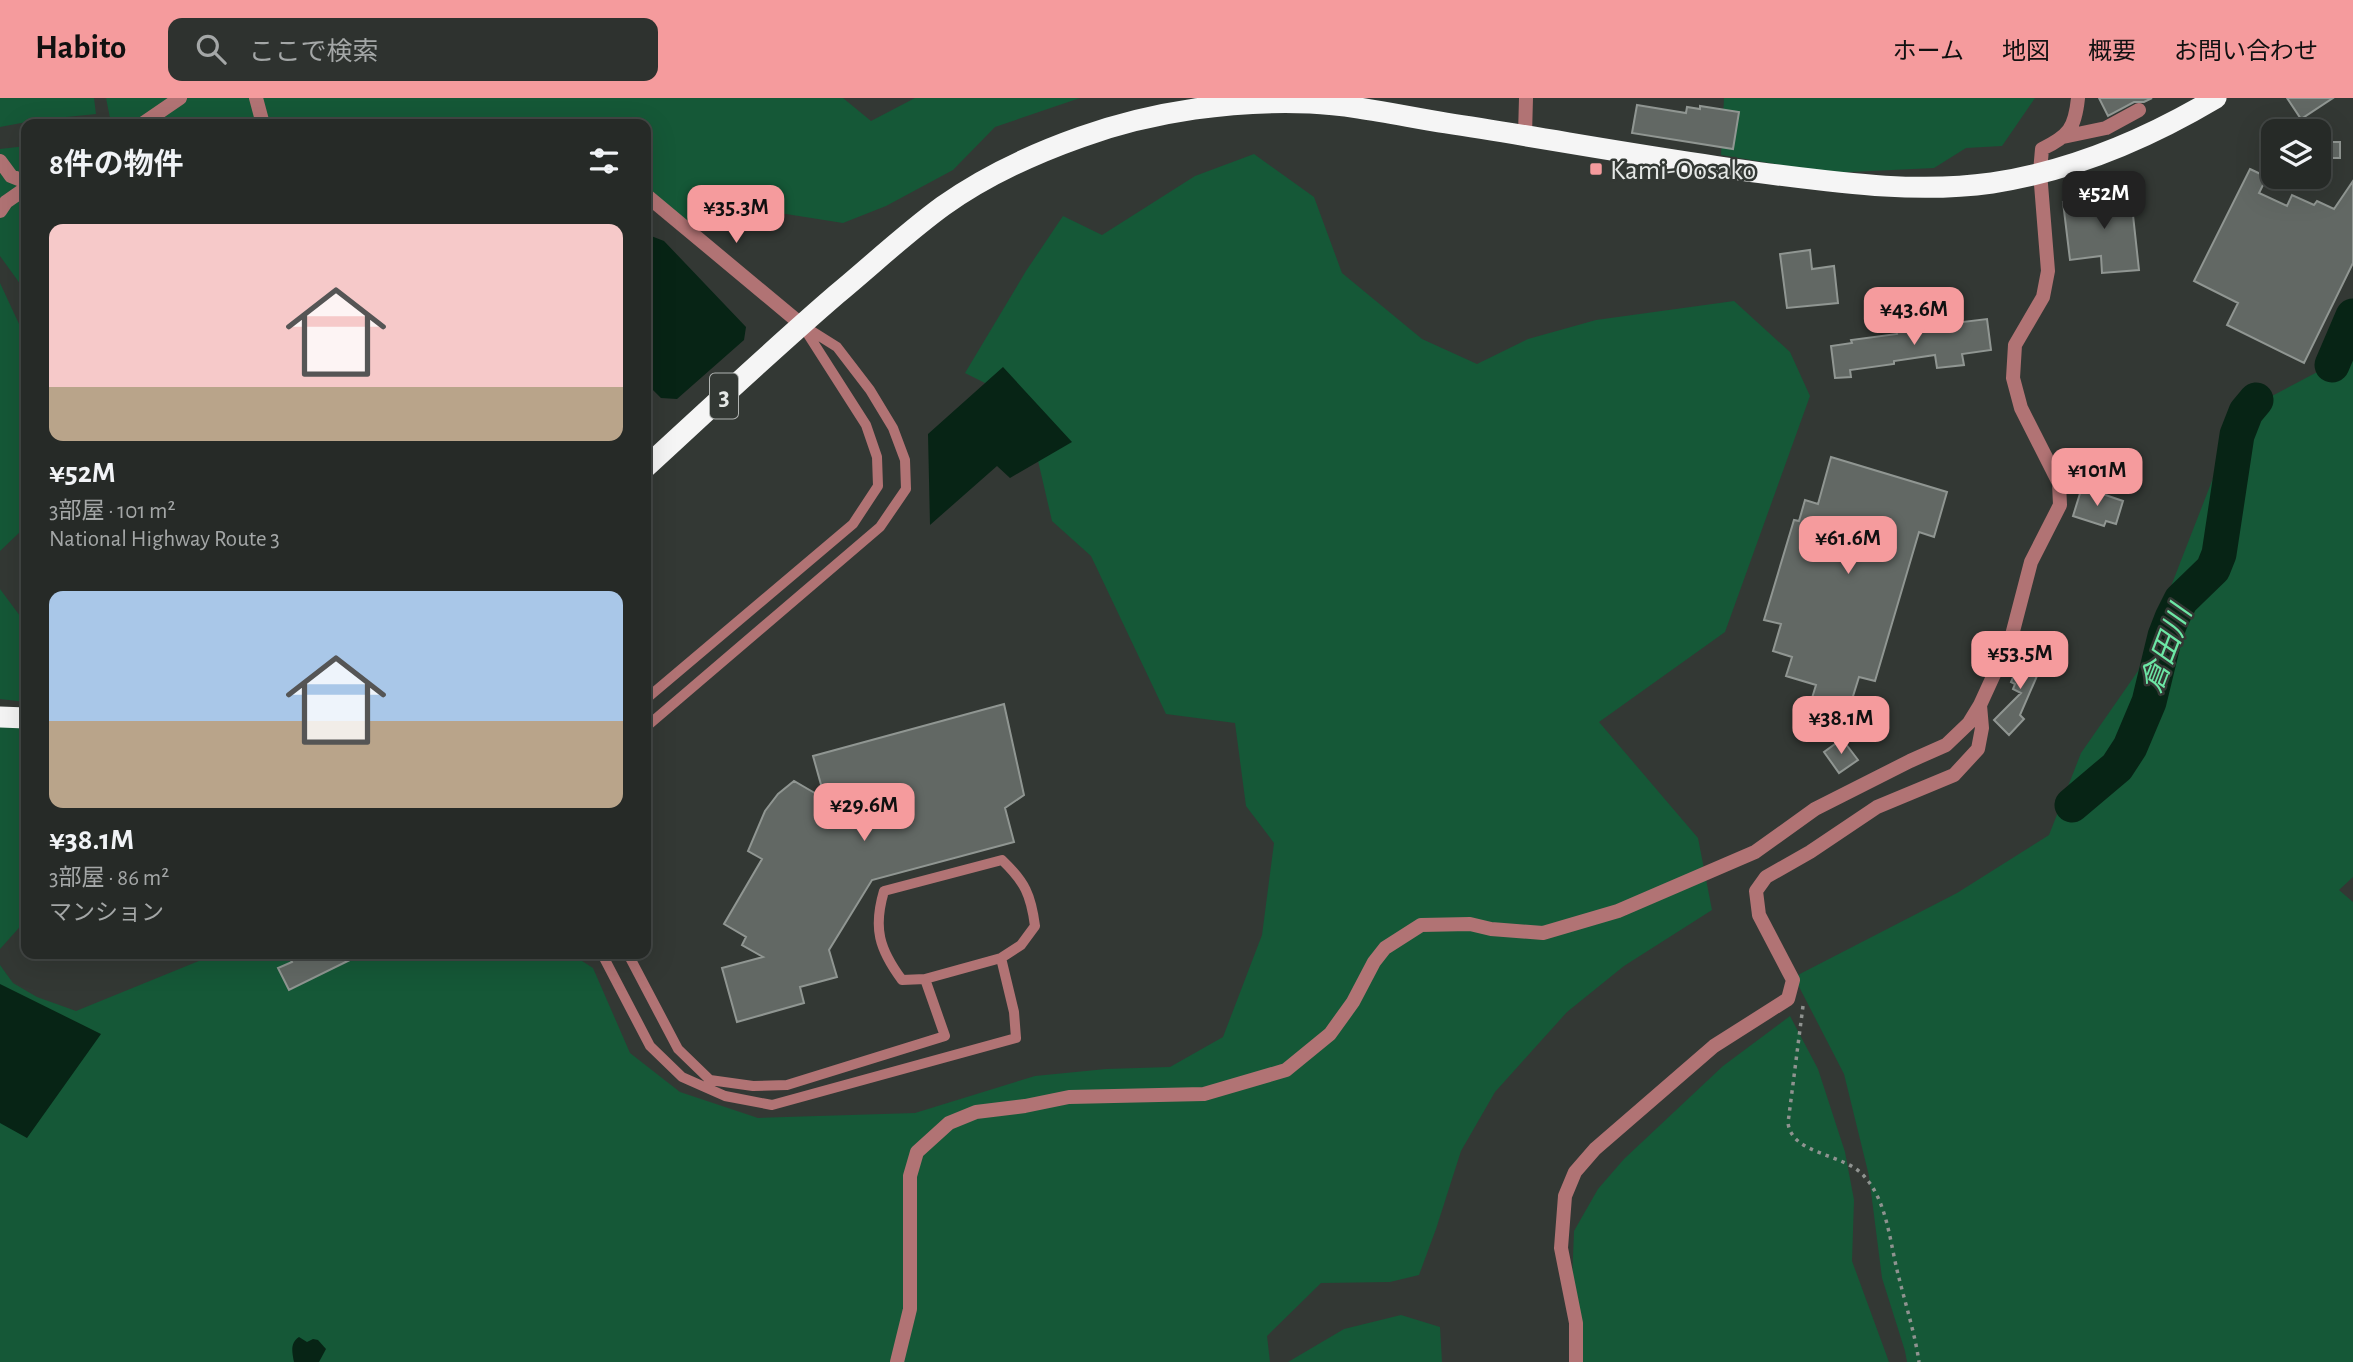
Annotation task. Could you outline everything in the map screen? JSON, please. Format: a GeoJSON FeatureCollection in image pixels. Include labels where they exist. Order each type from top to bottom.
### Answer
{"type":"FeatureCollection","features":[{"type":"Feature","properties":{"kind":"highway","name":"3"},"geometry":{"type":"LineString","coordinates":[[651,462],[802,325],[945,205],[1030,157],[1084,136],[1157,116],[1244,105],[1312,103],[1724,168],[1887,187],[1948,187],[1994,183],[2073,164],[2128,144],[2174,123],[2216,98]]}},
{"type":"Feature","properties":{"kind":"highway"},"geometry":{"type":"LineString","coordinates":[[0,717],[21,718]]}},
{"type":"Feature","properties":{"kind":"street"},"geometry":{"type":"LineString","coordinates":[[149,119],[180,98]]}},
{"type":"Feature","properties":{"kind":"street"},"geometry":{"type":"LineString","coordinates":[[256,98],[262,119]]}},
{"type":"Feature","properties":{"kind":"street"},"geometry":{"type":"LineString","coordinates":[[1525,98],[1525,135]]}},
{"type":"Feature","properties":{"kind":"street"},"geometry":{"type":"LineString","coordinates":[[897,1362],[910,1309],[910,1176],[918,1152],[948,1123],[976,1112],[1069,1097],[1204,1094],[1286,1070],[1330,1034],[1353,1002],[1374,962],[1385,948],[1421,925],[1470,924],[1491,929],[1543,933],[1580,924],[1655,896],[1755,852],[1815,809],[1947,745],[1969,723],[2012,635],[2031,562],[2060,505],[2059,483],[2021,408],[2013,378],[2015,345],[2043,297],[2048,271],[2040,172],[2042,149],[2070,132],[2076,116],[2078,98]]}},
{"type":"Feature","properties":{"kind":"street"},"geometry":{"type":"LineString","coordinates":[[2063,137],[2106,128],[2139,110]]}},
{"type":"Feature","properties":{"kind":"street"},"geometry":{"type":"LineString","coordinates":[[0,161],[11,176],[21,180]]}},
{"type":"Feature","properties":{"kind":"street"},"geometry":{"type":"LineString","coordinates":[[0,211],[6,202],[21,192]]}},
{"type":"Feature","properties":{"kind":"street"},"geometry":{"type":"LineString","coordinates":[[651,199],[802,325]]}},
{"type":"Feature","properties":{"kind":"street"},"geometry":{"type":"LineString","coordinates":[[1576,1362],[1576,1323],[1561,1248],[1565,1196],[1574,1172],[1594,1149],[1714,1046],[1788,999],[1793,980],[1759,915],[1756,891],[1766,877],[1810,852],[1877,807],[1954,775],[1978,749],[1982,728],[1980,705]]}},
{"type":"Feature","properties":{"kind":"lane"},"geometry":{"type":"LineString","coordinates":[[651,695],[853,524],[878,486],[877,457],[866,425],[802,325]]}},
{"type":"Feature","properties":{"kind":"lane"},"geometry":{"type":"LineString","coordinates":[[651,723],[880,527],[906,489],[905,460],[893,428],[870,390],[837,347],[802,325]]}},
{"type":"Feature","properties":{"kind":"lane"},"geometry":{"type":"LineString","coordinates":[[1002,860],[1020,878],[1032,901],[1035,926],[1021,945],[1002,958],[925,979],[902,980],[886,959],[878,934],[879,908],[884,891],[1002,860]]}},
{"type":"Feature","properties":{"kind":"lane"},"geometry":{"type":"LineString","coordinates":[[605,959],[650,1046],[682,1077],[725,1096],[772,1105],[1016,1038],[1014,1012],[1002,958]]}},
{"type":"Feature","properties":{"kind":"lane"},"geometry":{"type":"LineString","coordinates":[[631,959],[678,1049],[710,1080],[753,1086],[787,1085],[946,1037],[925,979]]}},
{"type":"Feature","properties":{"kind":"path"},"geometry":{"type":"LineString","coordinates":[[1790,989],[1805,994],[1789,1132],[1800,1144],[1840,1160],[1864,1176],[1881,1205],[1919,1362]]}},
{"type":"Feature","properties":{"kind":"green space"},"geometry":{"type":"Polygon","coordinates":[[[0,98],[94,98],[96,114],[21,119],[21,123],[0,127],[0,98]]]}},
{"type":"Feature","properties":{"kind":"green space"},"geometry":{"type":"Polygon","coordinates":[[[106,98],[843,98],[871,121],[915,98],[1080,98],[995,127],[953,170],[886,206],[843,223],[786,214],[745,214],[673,223],[651,206],[651,119],[110,119],[106,98]]]}},
{"type":"Feature","properties":{"kind":"green space"},"geometry":{"type":"Polygon","coordinates":[[[1724,98],[2035,98],[2002,146],[1966,148],[1934,168],[1830,173],[1721,155],[1724,98]]]}},
{"type":"Feature","properties":{"kind":"green space"},"geometry":{"type":"Polygon","coordinates":[[[21,147],[21,285],[0,256],[0,149],[21,147]]]}},
{"type":"Feature","properties":{"kind":"green space"},"geometry":{"type":"Polygon","coordinates":[[[1254,154],[1314,197],[1342,273],[1422,339],[1477,364],[1528,339],[1596,320],[1734,301],[1790,352],[1810,396],[1725,632],[1599,722],[1698,838],[1712,910],[1624,966],[1567,1012],[1495,1092],[1461,1151],[1419,1275],[1390,1282],[1321,1283],[1267,1336],[1270,1362],[0,1362],[0,965],[13,983],[37,997],[76,1011],[204,959],[579,959],[593,968],[630,1053],[680,1092],[758,1118],[915,1113],[1035,1076],[1106,1069],[1170,1067],[1223,1037],[1262,935],[1274,843],[1246,806],[1235,723],[1166,714],[1091,556],[1052,521],[1036,452],[1011,396],[965,373],[1026,271],[1063,216],[1102,235],[1195,176],[1254,154]]]}},
{"type":"Feature","properties":{"kind":"green space"},"geometry":{"type":"Polygon","coordinates":[[[0,283],[21,328],[21,531],[0,551],[0,283]]]}},
{"type":"Feature","properties":{"kind":"green space"},"geometry":{"type":"Polygon","coordinates":[[[2353,343],[2353,877],[2339,890],[2353,902],[2353,1362],[1907,1362],[1882,1278],[1869,1176],[1844,1074],[1794,977],[1957,893],[2049,835],[2081,753],[2138,671],[2238,414],[2323,369],[2353,343]]]}},
{"type":"Feature","properties":{"kind":"green space"},"geometry":{"type":"Polygon","coordinates":[[[0,589],[21,617],[21,701],[0,699],[0,589]]]}},
{"type":"Feature","properties":{"kind":"green space"},"geometry":{"type":"Polygon","coordinates":[[[0,726],[21,726],[21,926],[0,949],[0,726]]]}},
{"type":"Feature","properties":{"kind":"green space"},"geometry":{"type":"Polygon","coordinates":[[[1790,1016],[1818,1069],[1845,1152],[1854,1200],[1852,1261],[1889,1362],[1583,1362],[1572,1283],[1574,1231],[1598,1189],[1624,1159],[1723,1066],[1790,1016]]]}},
{"type":"Feature","properties":{"kind":"green space"},"geometry":{"type":"Polygon","coordinates":[[[1401,1315],[1440,1327],[1442,1362],[1288,1362],[1344,1329],[1401,1315]]]}},
{"type":"Feature","properties":{"kind":"shaded area"},"geometry":{"type":"Polygon","coordinates":[[[651,236],[664,241],[746,327],[744,340],[677,399],[661,398],[651,388],[651,236]]]}},
{"type":"Feature","properties":{"kind":"shaded area"},"geometry":{"type":"Polygon","coordinates":[[[1003,367],[1072,442],[1010,478],[997,466],[930,525],[928,434],[1003,367]]]}},
{"type":"Feature","properties":{"kind":"shaded area"},"geometry":{"type":"Polygon","coordinates":[[[0,984],[101,1034],[27,1138],[0,1123],[0,984]]]}},
{"type":"Feature","properties":{"kind":"shaded area"},"geometry":{"type":"Polygon","coordinates":[[[299,1337],[307,1342],[318,1340],[326,1349],[319,1362],[294,1362],[293,1345],[299,1337]]]}},
{"type":"Feature","properties":{"kind":"building"},"geometry":{"type":"Polygon","coordinates":[[[2099,98],[2152,98],[2144,102],[2134,102],[2108,116],[2099,98]]]}},
{"type":"Feature","properties":{"kind":"building"},"geometry":{"type":"Polygon","coordinates":[[[2287,98],[2333,98],[2301,119],[2287,98]]]}},
{"type":"Feature","properties":{"kind":"building"},"geometry":{"type":"Polygon","coordinates":[[[1637,105],[1686,113],[1687,107],[1700,109],[1700,106],[1739,112],[1733,149],[1632,133],[1637,105]]]}},
{"type":"Feature","properties":{"kind":"building"},"geometry":{"type":"Polygon","coordinates":[[[2331,142],[2340,142],[2340,158],[2331,158],[2331,142]]]}},
{"type":"Feature","properties":{"kind":"building"},"geometry":{"type":"Polygon","coordinates":[[[2250,169],[2261,174],[2259,193],[2287,206],[2292,195],[2314,205],[2317,201],[2334,209],[2353,181],[2353,263],[2304,363],[2227,325],[2238,303],[2194,281],[2250,169]]]}},
{"type":"Feature","properties":{"kind":"building"},"geometry":{"type":"Polygon","coordinates":[[[2137,189],[2139,205],[2132,206],[2139,270],[2102,273],[2101,256],[2070,260],[2063,202],[2118,196],[2118,191],[2137,189]]]}},
{"type":"Feature","properties":{"kind":"building"},"geometry":{"type":"Polygon","coordinates":[[[1810,250],[1812,269],[1834,266],[1838,303],[1787,308],[1780,254],[1810,250]]]}},
{"type":"Feature","properties":{"kind":"building"},"geometry":{"type":"Polygon","coordinates":[[[1987,319],[1991,350],[1962,354],[1964,365],[1937,368],[1935,355],[1850,370],[1851,377],[1835,378],[1831,346],[1852,343],[1851,340],[1897,334],[1896,330],[1987,319]]]}},
{"type":"Feature","properties":{"kind":"building"},"geometry":{"type":"Polygon","coordinates":[[[1831,457],[1947,492],[1934,537],[1919,532],[1875,681],[1859,677],[1849,709],[1812,698],[1816,685],[1786,676],[1792,657],[1773,651],[1781,624],[1764,620],[1794,520],[1799,521],[1805,500],[1818,504],[1831,457]]]}},
{"type":"Feature","properties":{"kind":"building"},"geometry":{"type":"Polygon","coordinates":[[[2082,487],[2123,501],[2116,524],[2106,521],[2104,526],[2073,516],[2082,487]]]}},
{"type":"Feature","properties":{"kind":"building"},"geometry":{"type":"Polygon","coordinates":[[[2025,649],[2042,656],[2037,668],[2040,669],[2020,715],[2024,719],[2009,735],[1994,720],[2021,693],[2013,689],[2015,684],[2011,682],[2025,649]]]}},
{"type":"Feature","properties":{"kind":"building"},"geometry":{"type":"Polygon","coordinates":[[[1004,704],[1024,795],[1005,808],[1014,842],[872,880],[829,950],[837,977],[800,987],[804,1003],[737,1022],[722,968],[763,957],[742,945],[746,937],[724,924],[762,859],[748,851],[765,811],[778,794],[794,781],[825,799],[813,756],[1004,704]]]}},
{"type":"Feature","properties":{"kind":"building"},"geometry":{"type":"Polygon","coordinates":[[[1842,739],[1858,760],[1839,773],[1824,752],[1842,739]]]}},
{"type":"Feature","properties":{"kind":"building"},"geometry":{"type":"Polygon","coordinates":[[[290,959],[352,959],[289,990],[278,968],[292,962],[290,959]]]}},
{"type":"Feature","properties":{"kind":"waterway","name":"倉田川"},"geometry":{"type":"LineString","coordinates":[[2332,365],[2353,316]]}},
{"type":"Feature","properties":{"kind":"waterway","name":"倉田川"},"geometry":{"type":"LineString","coordinates":[[2072,805],[2117,767],[2130,747],[2149,702],[2172,618],[2181,600],[2213,569],[2219,554],[2237,435],[2246,412],[2256,400]]}},
{"type":"Feature","properties":{"kind":"place","name":"Kami-Oosako"},"geometry":{"type":"Point","coordinates":[1596,169]}}]}
